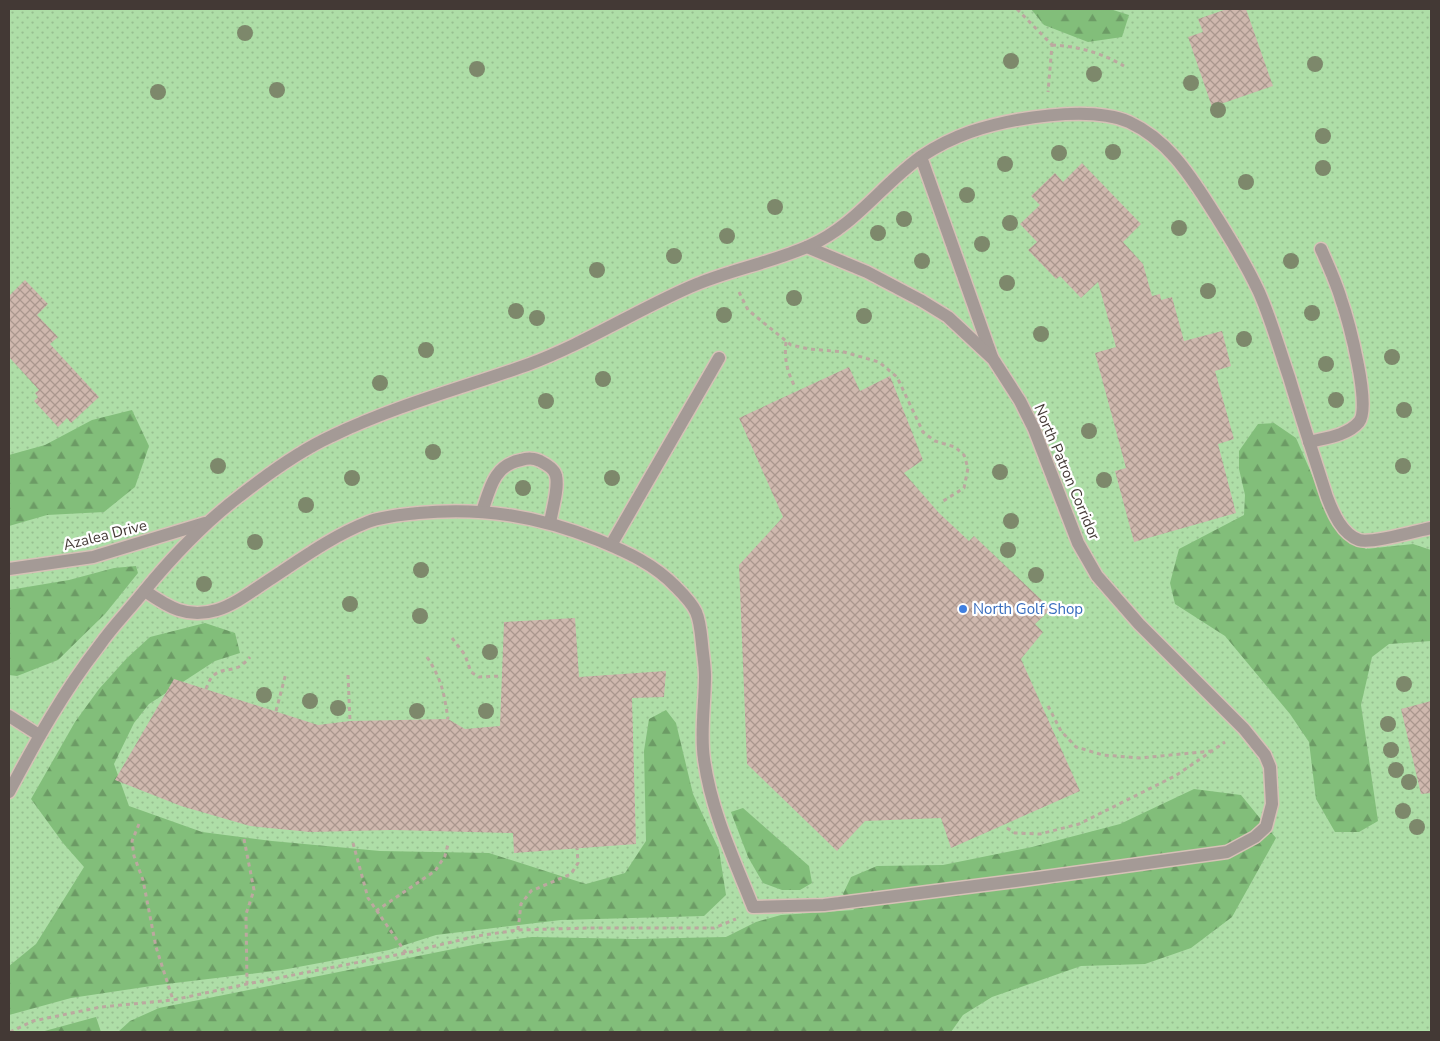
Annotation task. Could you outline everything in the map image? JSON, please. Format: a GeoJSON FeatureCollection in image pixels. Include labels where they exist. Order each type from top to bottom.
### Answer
{"type":"FeatureCollection","features":[{"type":"Feature","properties":{"kind":"lane"},"geometry":{"type":"LineString","coordinates":[[9,792],[39,735],[99,645],[144,591],[206,523],[282,465],[327,438],[376,416],[561,352],[664,298],[696,284],[807,248],[851,221],[922,156],[948,140],[999,122],[1046,116],[1093,114],[1115,116],[1153,136],[1172,152],[1228,235],[1259,292],[1272,324],[1332,511],[1347,532],[1359,540],[1371,540],[1431,528]]}},
{"type":"Feature","properties":{"kind":"lane"},"geometry":{"type":"LineString","coordinates":[[922,156],[993,359]]}},
{"type":"Feature","properties":{"kind":"lane","name":"North Patron Corridor"},"geometry":{"type":"LineString","coordinates":[[753,907],[828,904],[1033,879],[1227,852],[1255,837],[1266,827],[1272,804],[1270,768],[1265,755],[1244,729],[1138,624],[1097,576],[1078,543],[1034,429],[1020,401],[993,359],[948,317],[922,301],[867,272],[807,248]]}},
{"type":"Feature","properties":{"kind":"lane"},"geometry":{"type":"LineString","coordinates":[[1309,442],[1338,435],[1352,428],[1360,422],[1363,414],[1360,372],[1341,299],[1321,249]]}},
{"type":"Feature","properties":{"kind":"lane"},"geometry":{"type":"LineString","coordinates":[[611,545],[719,358]]}},
{"type":"Feature","properties":{"kind":"lane"},"geometry":{"type":"LineString","coordinates":[[482,512],[496,475],[502,467],[511,462],[538,459],[550,467],[556,475],[556,488],[550,523]]}},
{"type":"Feature","properties":{"kind":"lane"},"geometry":{"type":"LineString","coordinates":[[144,591],[169,608],[184,612],[216,610],[233,603],[315,550],[347,532],[371,521],[428,512],[482,512],[520,516],[550,523],[627,552],[647,563],[667,578],[696,612],[705,674],[703,742],[711,798],[753,907]]}},
{"type":"Feature","properties":{"kind":"lane","name":"Azalea Drive"},"geometry":{"type":"LineString","coordinates":[[9,569],[93,557],[206,523]]}},
{"type":"Feature","properties":{"kind":"lane"},"geometry":{"type":"LineString","coordinates":[[9,716],[39,735]]}},
{"type":"Feature","properties":{"kind":"path"},"geometry":{"type":"LineString","coordinates":[[1017,9],[1052,45],[1068,46],[1094,52],[1124,66]]}},
{"type":"Feature","properties":{"kind":"path"},"geometry":{"type":"LineString","coordinates":[[1046,116],[1052,45]]}},
{"type":"Feature","properties":{"kind":"path"},"geometry":{"type":"LineString","coordinates":[[732,272],[748,310],[790,344],[809,350],[844,352],[879,362],[897,377],[923,432],[935,441],[955,447],[964,455],[968,468],[964,488],[940,503]]}},
{"type":"Feature","properties":{"kind":"path"},"geometry":{"type":"LineString","coordinates":[[786,341],[784,357],[794,386]]}},
{"type":"Feature","properties":{"kind":"path"},"geometry":{"type":"LineString","coordinates":[[452,638],[465,655],[471,672],[479,677],[502,676]]}},
{"type":"Feature","properties":{"kind":"path"},"geometry":{"type":"LineString","coordinates":[[206,689],[213,676],[220,672],[235,670],[243,666],[250,657]]}},
{"type":"Feature","properties":{"kind":"path"},"geometry":{"type":"LineString","coordinates":[[427,657],[437,673],[444,691],[448,719]]}},
{"type":"Feature","properties":{"kind":"path"},"geometry":{"type":"LineString","coordinates":[[276,711],[286,673]]}},
{"type":"Feature","properties":{"kind":"path"},"geometry":{"type":"LineString","coordinates":[[348,676],[350,721]]}},
{"type":"Feature","properties":{"kind":"path"},"geometry":{"type":"LineString","coordinates":[[1048,706],[1061,731],[1076,747],[1104,756],[1140,758],[1212,751]]}},
{"type":"Feature","properties":{"kind":"path"},"geometry":{"type":"LineString","coordinates":[[1007,828],[1015,833],[1040,834],[1080,824],[1174,776],[1244,729]]}},
{"type":"Feature","properties":{"kind":"path"},"geometry":{"type":"LineString","coordinates":[[139,824],[132,840],[134,856],[143,880],[156,948],[173,1000]]}},
{"type":"Feature","properties":{"kind":"path"},"geometry":{"type":"LineString","coordinates":[[244,839],[254,890],[246,914],[247,984]]}},
{"type":"Feature","properties":{"kind":"path"},"geometry":{"type":"LineString","coordinates":[[353,843],[368,898],[406,953]]}},
{"type":"Feature","properties":{"kind":"path"},"geometry":{"type":"LineString","coordinates":[[376,911],[435,871],[445,856],[448,844]]}},
{"type":"Feature","properties":{"kind":"path"},"geometry":{"type":"LineString","coordinates":[[518,930],[522,904],[531,891],[571,874],[578,864],[577,848]]}},
{"type":"Feature","properties":{"kind":"path"},"geometry":{"type":"LineString","coordinates":[[10,1032],[33,1021],[101,1007],[173,1000],[406,953],[477,936],[518,930],[714,928],[740,918],[753,907]]}},
{"type":"Feature","properties":{"kind":"green space"},"geometry":{"type":"Polygon","coordinates":[[[9,9],[1431,9],[1431,1032],[9,1032],[9,9]]]}},
{"type":"Feature","properties":{"kind":"green space"},"geometry":{"type":"Polygon","coordinates":[[[1031,9],[1110,9],[1129,15],[1122,37],[1088,42],[1044,25],[1031,9]]]}},
{"type":"Feature","properties":{"kind":"green space"},"geometry":{"type":"Polygon","coordinates":[[[132,410],[149,446],[135,487],[104,512],[47,515],[9,526],[9,455],[45,445],[92,420],[132,410]]]}},
{"type":"Feature","properties":{"kind":"green space"},"geometry":{"type":"Polygon","coordinates":[[[1274,423],[1296,438],[1334,526],[1366,549],[1413,544],[1431,550],[1431,641],[1389,644],[1372,657],[1361,705],[1378,821],[1359,832],[1335,832],[1316,799],[1309,742],[1290,714],[1225,636],[1175,604],[1170,583],[1179,549],[1244,515],[1245,495],[1239,469],[1239,451],[1258,424],[1274,423]]]}},
{"type":"Feature","properties":{"kind":"green space"},"geometry":{"type":"Polygon","coordinates":[[[136,566],[138,573],[105,614],[58,660],[17,676],[9,675],[9,590],[69,580],[114,568],[136,566]]]}},
{"type":"Feature","properties":{"kind":"green space"},"geometry":{"type":"Polygon","coordinates":[[[205,623],[235,633],[240,653],[215,661],[149,704],[134,723],[114,764],[129,806],[202,832],[272,841],[380,851],[489,853],[586,884],[625,873],[646,841],[644,751],[649,719],[666,710],[676,723],[693,794],[719,850],[726,895],[704,916],[561,920],[436,935],[389,950],[282,970],[71,998],[9,1015],[9,966],[36,944],[84,867],[63,843],[31,799],[75,722],[99,689],[127,658],[150,637],[205,623]]]}},
{"type":"Feature","properties":{"kind":"green space"},"geometry":{"type":"Polygon","coordinates":[[[1194,789],[1241,795],[1276,838],[1232,917],[1191,948],[1145,964],[1081,966],[992,997],[963,1015],[951,1032],[118,1032],[130,1021],[159,1008],[478,944],[532,937],[634,939],[726,937],[756,922],[781,915],[854,910],[843,894],[851,877],[877,866],[943,865],[1032,847],[1120,824],[1194,789]]]}},
{"type":"Feature","properties":{"kind":"green space"},"geometry":{"type":"Polygon","coordinates":[[[743,808],[809,866],[812,883],[800,890],[782,890],[763,883],[748,857],[731,812],[743,808]]]}},
{"type":"Feature","properties":{"kind":"green space"},"geometry":{"type":"Polygon","coordinates":[[[96,1017],[101,1032],[41,1032],[96,1017]]]}},
{"type":"Feature","properties":{"kind":"building"},"geometry":{"type":"Polygon","coordinates":[[[1227,9],[1246,9],[1273,86],[1212,107],[1188,37],[1203,32],[1198,19],[1227,9]]]}},
{"type":"Feature","properties":{"kind":"building"},"geometry":{"type":"Polygon","coordinates":[[[1082,163],[1141,224],[1123,242],[1143,264],[1152,296],[1160,294],[1161,300],[1172,297],[1184,341],[1222,331],[1231,366],[1215,371],[1234,439],[1218,444],[1236,513],[1134,542],[1115,471],[1126,468],[1095,353],[1116,347],[1098,282],[1081,298],[1060,276],[1056,279],[1028,250],[1037,242],[1020,224],[1040,205],[1031,196],[1055,173],[1063,182],[1082,163]]]}},
{"type":"Feature","properties":{"kind":"building"},"geometry":{"type":"Polygon","coordinates":[[[25,280],[48,304],[37,315],[58,337],[50,344],[99,397],[71,423],[67,418],[58,427],[34,401],[38,397],[35,393],[39,390],[9,357],[9,296],[25,280]]]}},
{"type":"Feature","properties":{"kind":"building"},"geometry":{"type":"Polygon","coordinates":[[[849,367],[860,391],[890,376],[923,460],[904,473],[939,513],[969,541],[974,536],[1051,609],[1035,624],[1043,632],[1021,659],[1080,791],[951,848],[941,818],[865,821],[837,851],[747,764],[739,565],[783,517],[739,418],[849,367]]]}},
{"type":"Feature","properties":{"kind":"building"},"geometry":{"type":"Polygon","coordinates":[[[575,618],[579,677],[666,671],[664,697],[632,698],[636,844],[514,853],[513,833],[392,830],[310,832],[250,826],[181,806],[115,780],[174,679],[318,725],[350,721],[448,719],[465,729],[500,726],[504,622],[575,618]]]}},
{"type":"Feature","properties":{"kind":"building"},"geometry":{"type":"Polygon","coordinates":[[[1431,701],[1431,793],[1421,794],[1401,709],[1431,701]]]}},
{"type":"Feature","properties":{"kind":"place","name":"North Golf Shop"},"geometry":{"type":"Point","coordinates":[963,609]}}]}
